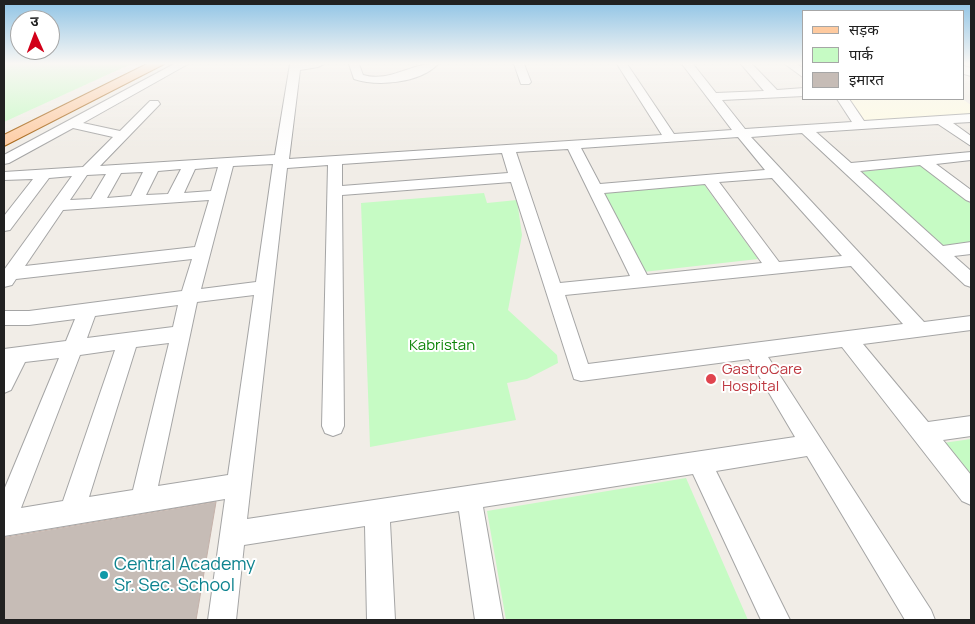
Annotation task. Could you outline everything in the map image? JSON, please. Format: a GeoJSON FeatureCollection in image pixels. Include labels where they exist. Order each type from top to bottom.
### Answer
{"type":"FeatureCollection","features":[{"type":"Feature","properties":{"kind":"main road"},"geometry":{"type":"LineString","coordinates":[[4,141],[99,93]]}},
{"type":"Feature","properties":{"kind":"main road"},"geometry":{"type":"LineString","coordinates":[[87,99],[105,93]]}},
{"type":"Feature","properties":{"kind":"street"},"geometry":{"type":"LineString","coordinates":[[4,160],[129,93]]}},
{"type":"Feature","properties":{"kind":"street"},"geometry":{"type":"LineString","coordinates":[[222,620],[264,287],[291,93]]}},
{"type":"Feature","properties":{"kind":"street"},"geometry":{"type":"LineString","coordinates":[[641,93],[671,139]]}},
{"type":"Feature","properties":{"kind":"street"},"geometry":{"type":"LineString","coordinates":[[710,93],[776,173],[918,330]]}},
{"type":"Feature","properties":{"kind":"street"},"geometry":{"type":"LineString","coordinates":[[713,97],[787,93]]}},
{"type":"Feature","properties":{"kind":"street"},"geometry":{"type":"LineString","coordinates":[[7,279],[85,171],[154,104],[122,97]]}},
{"type":"Feature","properties":{"kind":"street"},"geometry":{"type":"LineString","coordinates":[[844,100],[861,126]]}},
{"type":"Feature","properties":{"kind":"street"},"geometry":{"type":"LineString","coordinates":[[4,183],[11,175],[227,162],[335,161],[971,118]]}},
{"type":"Feature","properties":{"kind":"street"},"geometry":{"type":"LineString","coordinates":[[941,120],[971,142]]}},
{"type":"Feature","properties":{"kind":"street"},"geometry":{"type":"LineString","coordinates":[[72,124],[121,135]]}},
{"type":"Feature","properties":{"kind":"street"},"geometry":{"type":"LineString","coordinates":[[806,130],[971,281]]}},
{"type":"Feature","properties":{"kind":"street"},"geometry":{"type":"LineString","coordinates":[[573,145],[641,282]]}},
{"type":"Feature","properties":{"kind":"street"},"geometry":{"type":"LineString","coordinates":[[508,150],[580,373],[971,323]]}},
{"type":"Feature","properties":{"kind":"street"},"geometry":{"type":"LineString","coordinates":[[847,168],[971,156]]}},
{"type":"Feature","properties":{"kind":"street"},"geometry":{"type":"LineString","coordinates":[[333,426],[335,161]]}},
{"type":"Feature","properties":{"kind":"street"},"geometry":{"type":"LineString","coordinates":[[924,161],[971,197]]}},
{"type":"Feature","properties":{"kind":"street"},"geometry":{"type":"LineString","coordinates":[[143,500],[180,334],[227,162]]}},
{"type":"Feature","properties":{"kind":"street"},"geometry":{"type":"LineString","coordinates":[[174,198],[190,165]]}},
{"type":"Feature","properties":{"kind":"street"},"geometry":{"type":"LineString","coordinates":[[136,201],[153,167]]}},
{"type":"Feature","properties":{"kind":"street"},"geometry":{"type":"LineString","coordinates":[[96,203],[116,169]]}},
{"type":"Feature","properties":{"kind":"street"},"geometry":{"type":"LineString","coordinates":[[4,225],[45,173]]}},
{"type":"Feature","properties":{"kind":"street"},"geometry":{"type":"LineString","coordinates":[[595,189],[776,173]]}},
{"type":"Feature","properties":{"kind":"street"},"geometry":{"type":"LineString","coordinates":[[335,191],[517,177]]}},
{"type":"Feature","properties":{"kind":"street"},"geometry":{"type":"LineString","coordinates":[[709,179],[774,268]]}},
{"type":"Feature","properties":{"kind":"street"},"geometry":{"type":"LineString","coordinates":[[58,206],[218,195]]}},
{"type":"Feature","properties":{"kind":"street"},"geometry":{"type":"LineString","coordinates":[[938,252],[971,248]]}},
{"type":"Feature","properties":{"kind":"street"},"geometry":{"type":"LineString","coordinates":[[7,279],[202,252]]}},
{"type":"Feature","properties":{"kind":"street"},"geometry":{"type":"LineString","coordinates":[[554,290],[856,260]]}},
{"type":"Feature","properties":{"kind":"street"},"geometry":{"type":"LineString","coordinates":[[4,318],[29,318],[88,311],[264,287]]}},
{"type":"Feature","properties":{"kind":"street"},"geometry":{"type":"LineString","coordinates":[[88,311],[4,521],[239,485]]}},
{"type":"Feature","properties":{"kind":"street"},"geometry":{"type":"LineString","coordinates":[[4,384],[11,356],[180,334]]}},
{"type":"Feature","properties":{"kind":"street"},"geometry":{"type":"LineString","coordinates":[[848,339],[971,493]]}},
{"type":"Feature","properties":{"kind":"street"},"geometry":{"type":"LineString","coordinates":[[72,512],[128,340]]}},
{"type":"Feature","properties":{"kind":"street"},"geometry":{"type":"LineString","coordinates":[[754,351],[922,620]]}},
{"type":"Feature","properties":{"kind":"street"},"geometry":{"type":"LineString","coordinates":[[924,433],[971,426]]}},
{"type":"Feature","properties":{"kind":"street"},"geometry":{"type":"LineString","coordinates":[[233,534],[813,445]]}},
{"type":"Feature","properties":{"kind":"street"},"geometry":{"type":"LineString","coordinates":[[699,462],[776,620]]}},
{"type":"Feature","properties":{"kind":"street"},"geometry":{"type":"LineString","coordinates":[[469,498],[489,620]]}},
{"type":"Feature","properties":{"kind":"street"},"geometry":{"type":"LineString","coordinates":[[377,512],[381,620]]}},
{"type":"Feature","properties":{"kind":"shaded area"},"geometry":{"type":"Polygon","coordinates":[[[850,100],[964,100],[971,105],[971,115],[864,123],[850,100]]]}},
{"type":"Feature","properties":{"kind":"green space"},"geometry":{"type":"Polygon","coordinates":[[[4,93],[67,93],[4,122],[4,93]]]}},
{"type":"Feature","properties":{"kind":"green space"},"geometry":{"type":"Polygon","coordinates":[[[922,165],[971,204],[971,243],[944,246],[860,172],[922,165]]]}},
{"type":"Feature","properties":{"kind":"green space"},"geometry":{"type":"Polygon","coordinates":[[[703,183],[758,259],[643,272],[603,193],[703,183]]]}},
{"type":"Feature","properties":{"kind":"green space","name":"Kabristan"},"geometry":{"type":"Polygon","coordinates":[[[484,193],[487,203],[517,200],[522,235],[508,310],[557,355],[558,363],[527,379],[507,383],[516,420],[370,447],[361,203],[484,193]]]}},
{"type":"Feature","properties":{"kind":"green space"},"geometry":{"type":"Polygon","coordinates":[[[971,439],[971,479],[943,443],[971,439]]]}},
{"type":"Feature","properties":{"kind":"green space"},"geometry":{"type":"Polygon","coordinates":[[[686,478],[748,620],[506,620],[487,511],[686,478]]]}},
{"type":"Feature","properties":{"kind":"building","name":"Central Academy Sr. Sec. School"},"geometry":{"type":"Polygon","coordinates":[[[216,502],[196,620],[4,620],[4,538],[216,502]]]}},
{"type":"Feature","properties":{"kind":"place","name":"GastroCare Hospital"},"geometry":{"type":"Point","coordinates":[711,379]}},
{"type":"Feature","properties":{"kind":"place","name":"Central Academy Sr. Sec. School"},"geometry":{"type":"Point","coordinates":[104,575]}}]}
